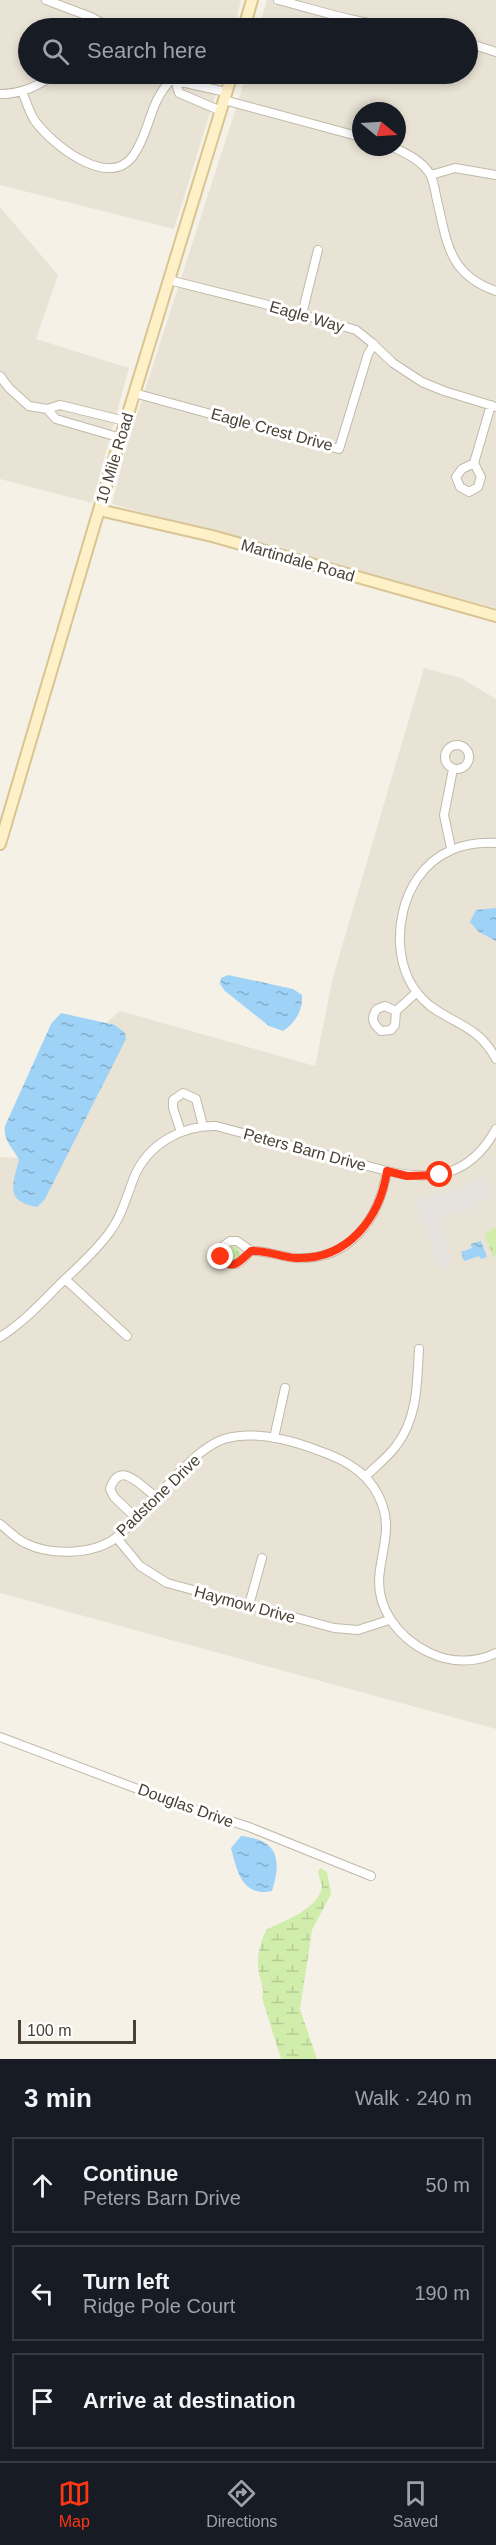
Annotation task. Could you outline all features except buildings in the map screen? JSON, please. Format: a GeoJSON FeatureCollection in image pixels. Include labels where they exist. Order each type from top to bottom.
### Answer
{"type":"FeatureCollection","features":[{"type":"Feature","properties":{"kind":"main road"},"geometry":{"type":"LineString","coordinates":[[247,18],[252,0]]}},
{"type":"Feature","properties":{"kind":"main road","name":"10 Mile Road"},"geometry":{"type":"LineString","coordinates":[[0,844],[125,421],[229,84]]}},
{"type":"Feature","properties":{"kind":"main road","name":"Martindale Road"},"geometry":{"type":"LineString","coordinates":[[99,510],[212,536],[496,616]]}},
{"type":"Feature","properties":{"kind":"street"},"geometry":{"type":"LineString","coordinates":[[46,0],[92,18]]}},
{"type":"Feature","properties":{"kind":"street"},"geometry":{"type":"LineString","coordinates":[[72,9],[75,0]]}},
{"type":"Feature","properties":{"kind":"street"},"geometry":{"type":"LineString","coordinates":[[278,0],[340,18]]}},
{"type":"Feature","properties":{"kind":"street"},"geometry":{"type":"LineString","coordinates":[[478,46],[496,51]]}},
{"type":"Feature","properties":{"kind":"street"},"geometry":{"type":"LineString","coordinates":[[0,94],[22,92],[42,84]]}},
{"type":"Feature","properties":{"kind":"street"},"geometry":{"type":"LineString","coordinates":[[22,92],[35,121],[64,150],[77,159],[110,168],[121,167],[132,158],[159,94],[171,84]]}},
{"type":"Feature","properties":{"kind":"street"},"geometry":{"type":"LineString","coordinates":[[175,84],[179,93],[278,113],[352,134]]}},
{"type":"Feature","properties":{"kind":"street"},"geometry":{"type":"LineString","coordinates":[[188,84],[224,101]]}},
{"type":"Feature","properties":{"kind":"street"},"geometry":{"type":"LineString","coordinates":[[406,154],[417,160],[431,175],[444,233],[454,259],[472,280],[496,291]]}},
{"type":"Feature","properties":{"kind":"street"},"geometry":{"type":"LineString","coordinates":[[431,175],[455,168],[496,175]]}},
{"type":"Feature","properties":{"kind":"street"},"geometry":{"type":"LineString","coordinates":[[302,314],[318,250]]}},
{"type":"Feature","properties":{"kind":"street","name":"Eagle Way"},"geometry":{"type":"LineString","coordinates":[[169,280],[356,330],[393,363],[422,382],[444,392],[493,406]]}},
{"type":"Feature","properties":{"kind":"street","name":"Eagle Crest Drive"},"geometry":{"type":"LineString","coordinates":[[134,393],[339,449],[368,354],[374,344]]}},
{"type":"Feature","properties":{"kind":"street"},"geometry":{"type":"LineString","coordinates":[[0,376],[9,388],[29,406],[46,409],[60,405],[125,421]]}},
{"type":"Feature","properties":{"kind":"street"},"geometry":{"type":"LineString","coordinates":[[474,463],[493,406]]}},
{"type":"Feature","properties":{"kind":"street"},"geometry":{"type":"LineString","coordinates":[[46,409],[56,419],[121,438]]}},
{"type":"Feature","properties":{"kind":"street"},"geometry":{"type":"LineString","coordinates":[[451,848],[444,815],[453,769]]}},
{"type":"Feature","properties":{"kind":"street"},"geometry":{"type":"LineString","coordinates":[[496,843],[484,842],[451,848],[424,869],[416,879],[404,910],[399,946],[401,958],[417,993],[442,1013],[468,1027],[482,1038],[496,1057]]}},
{"type":"Feature","properties":{"kind":"street"},"geometry":{"type":"LineString","coordinates":[[396,1011],[417,993]]}},
{"type":"Feature","properties":{"kind":"street"},"geometry":{"type":"LineString","coordinates":[[181,1132],[173,1108],[173,1100],[183,1093],[196,1099],[203,1126]]}},
{"type":"Feature","properties":{"kind":"street","name":"Peters Barn Drive"},"geometry":{"type":"LineString","coordinates":[[0,1337],[21,1322],[100,1245],[121,1214],[144,1159],[154,1148],[181,1132],[203,1126],[233,1130],[407,1176],[425,1176],[454,1171],[478,1154],[496,1129]]}},
{"type":"Feature","properties":{"kind":"street"},"geometry":{"type":"LineString","coordinates":[[251,1251],[260,1250],[299,1258],[323,1255],[343,1246],[371,1219],[380,1201],[387,1171]]}},
{"type":"Feature","properties":{"kind":"street"},"geometry":{"type":"LineString","coordinates":[[65,1279],[127,1336]]}},
{"type":"Feature","properties":{"kind":"street"},"geometry":{"type":"LineString","coordinates":[[366,1476],[396,1446],[406,1432],[416,1398],[419,1350]]}},
{"type":"Feature","properties":{"kind":"street"},"geometry":{"type":"LineString","coordinates":[[274,1438],[285,1388]]}},
{"type":"Feature","properties":{"kind":"street","name":"Padstone Drive"},"geometry":{"type":"LineString","coordinates":[[0,1524],[23,1542],[39,1549],[54,1551],[95,1548],[116,1537],[194,1457],[223,1440],[261,1435],[274,1438],[334,1455],[366,1476],[383,1507],[387,1531],[380,1572],[384,1605],[389,1620]]}},
{"type":"Feature","properties":{"kind":"street"},"geometry":{"type":"LineString","coordinates":[[135,1517],[114,1497],[110,1489],[113,1479],[120,1475],[129,1476],[156,1497]]}},
{"type":"Feature","properties":{"kind":"street","name":"Haymow Drive"},"geometry":{"type":"LineString","coordinates":[[116,1537],[140,1566],[160,1579],[334,1628],[358,1630],[389,1620]]}},
{"type":"Feature","properties":{"kind":"street"},"geometry":{"type":"LineString","coordinates":[[249,1605],[262,1558]]}},
{"type":"Feature","properties":{"kind":"street"},"geometry":{"type":"LineString","coordinates":[[389,1620],[418,1647],[439,1658],[462,1661],[496,1653]]}},
{"type":"Feature","properties":{"kind":"street","name":"Douglas Drive"},"geometry":{"type":"LineString","coordinates":[[0,1737],[172,1802],[260,1831],[371,1876]]}},
{"type":"Feature","properties":{"kind":"shaded area"},"geometry":{"type":"Polygon","coordinates":[[[0,0],[241,0],[236,18],[18,18],[18,84],[219,84],[174,229],[0,185],[0,0]]]}},
{"type":"Feature","properties":{"kind":"shaded area"},"geometry":{"type":"Polygon","coordinates":[[[267,0],[496,0],[496,608],[112,504],[125,452],[244,84],[478,84],[478,18],[262,18],[267,0]]]}},
{"type":"Feature","properties":{"kind":"shaded area"},"geometry":{"type":"Polygon","coordinates":[[[0,207],[58,275],[36,339],[129,368],[92,503],[0,479],[0,207]]]}},
{"type":"Feature","properties":{"kind":"shaded area"},"geometry":{"type":"Polygon","coordinates":[[[424,668],[461,678],[496,699],[496,1729],[0,1593],[0,1157],[44,1160],[106,1023],[120,1011],[315,1066],[333,977],[424,668]]]}},
{"type":"Feature","properties":{"kind":"shaded area"},"geometry":{"type":"Polygon","coordinates":[[[481,1177],[494,1195],[465,1212],[441,1218],[452,1265],[440,1271],[435,1261],[426,1225],[420,1225],[417,1198],[459,1190],[481,1177]]]}},
{"type":"Feature","properties":{"kind":"green space"},"geometry":{"type":"Polygon","coordinates":[[[496,1227],[496,1255],[493,1257],[485,1233],[496,1227]]]}},
{"type":"Feature","properties":{"kind":"green space"},"geometry":{"type":"Polygon","coordinates":[[[230,1246],[236,1246],[240,1253],[236,1260],[230,1260],[226,1256],[226,1250],[230,1246]]]}},
{"type":"Feature","properties":{"kind":"green space"},"geometry":{"type":"Polygon","coordinates":[[[320,1868],[327,1872],[331,1894],[312,1930],[300,2009],[317,2059],[281,2059],[262,1998],[263,1988],[258,1967],[259,1951],[266,1930],[299,1913],[314,1902],[322,1887],[318,1872],[320,1868]]]}},
{"type":"Feature","properties":{"kind":"water"},"geometry":{"type":"Polygon","coordinates":[[[496,908],[496,941],[479,932],[470,922],[476,910],[496,908]]]}},
{"type":"Feature","properties":{"kind":"water"},"geometry":{"type":"Polygon","coordinates":[[[228,975],[293,989],[302,995],[295,1020],[283,1031],[269,1026],[225,991],[220,984],[221,978],[228,975]]]}},
{"type":"Feature","properties":{"kind":"water"},"geometry":{"type":"Polygon","coordinates":[[[61,1013],[115,1025],[125,1033],[126,1039],[45,1199],[37,1207],[15,1196],[13,1184],[19,1160],[7,1140],[5,1126],[51,1024],[61,1013]]]}},
{"type":"Feature","properties":{"kind":"water"},"geometry":{"type":"Polygon","coordinates":[[[481,1241],[487,1257],[481,1259],[479,1256],[464,1261],[461,1252],[472,1248],[471,1244],[481,1241]]]}},
{"type":"Feature","properties":{"kind":"water"},"geometry":{"type":"Polygon","coordinates":[[[241,1836],[263,1842],[274,1853],[277,1869],[272,1891],[254,1890],[247,1886],[239,1873],[231,1848],[241,1836]]]}},
{"type":"Feature","properties":{"kind":"route"},"geometry":{"type":"LineString","coordinates":[[221,1257],[228,1264],[234,1265],[240,1263],[251,1251],[260,1250],[299,1258],[323,1255],[343,1246],[365,1227],[380,1201],[387,1171],[407,1176],[440,1175]]}}]}
